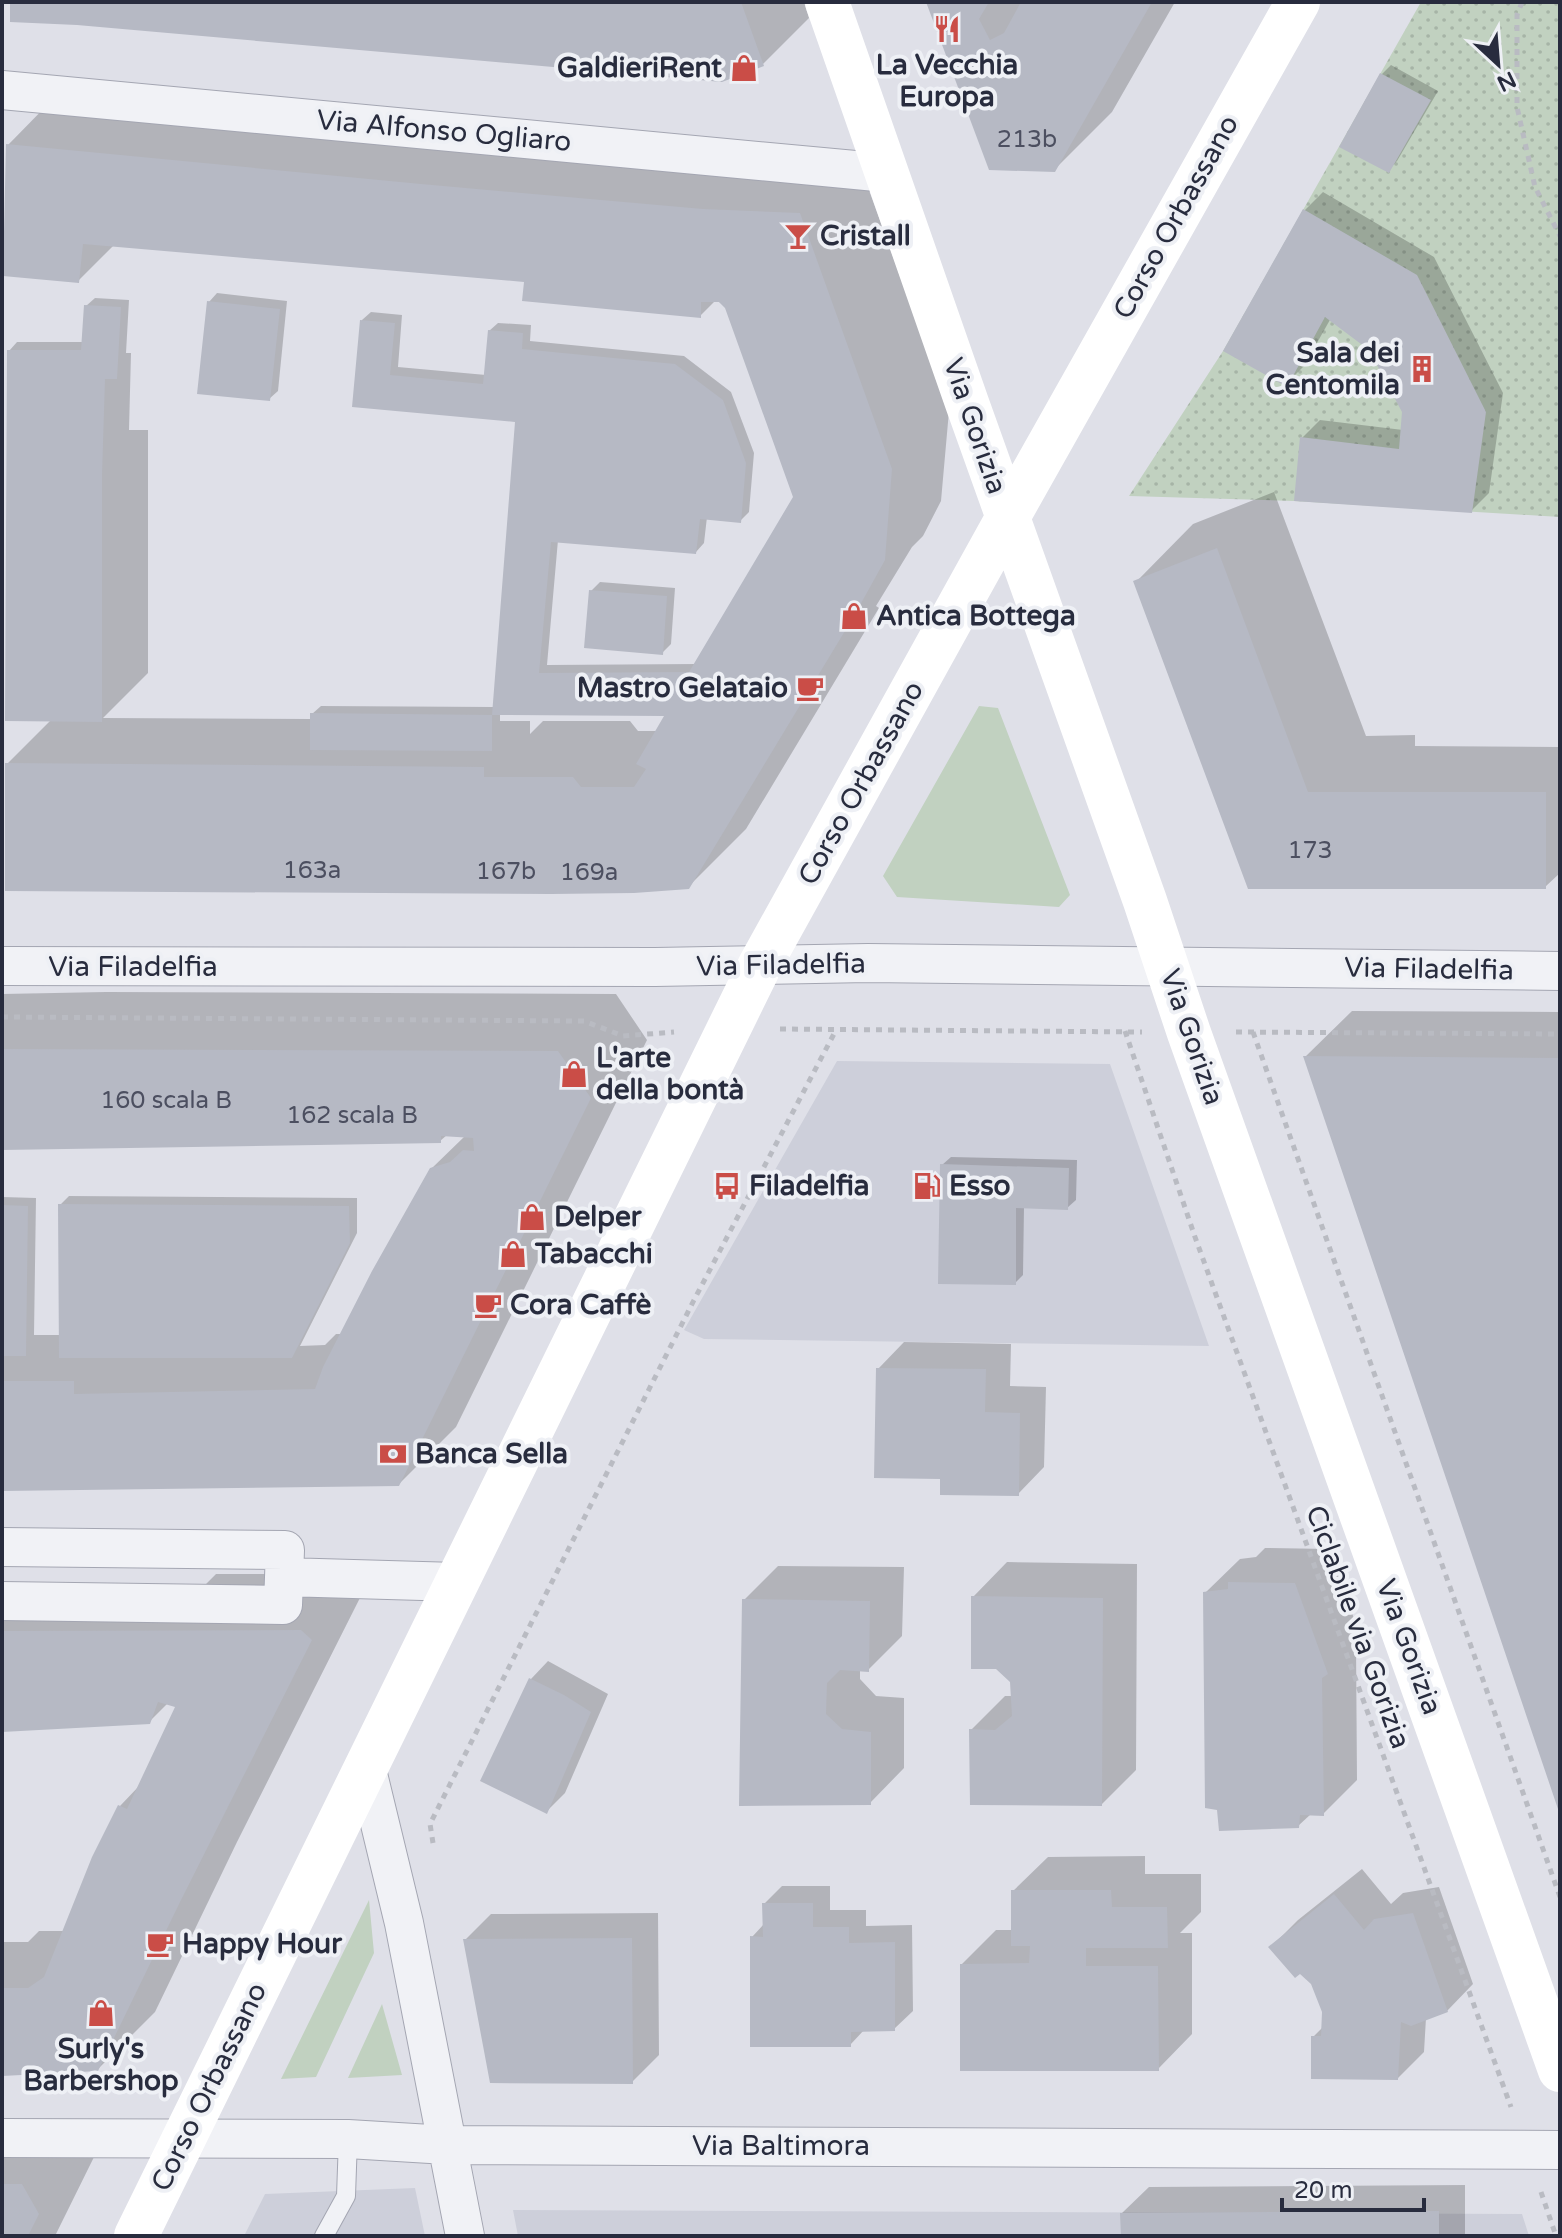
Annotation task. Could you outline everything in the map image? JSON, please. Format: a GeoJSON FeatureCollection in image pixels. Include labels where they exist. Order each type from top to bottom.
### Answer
{"type":"FeatureCollection","features":[{"type":"Feature","properties":{"kind":"main road","name":"Via Gorizia"},"geometry":{"type":"LineString","coordinates":[[827,2],[1189,1033],[1560,2070]]}},
{"type":"Feature","properties":{"kind":"main road","name":"Corso Orbassano"},"geometry":{"type":"LineString","coordinates":[[136,2236],[760,965],[1298,2]]}},
{"type":"Feature","properties":{"kind":"street","name":"Via Alfonso Ogliaro"},"geometry":{"type":"LineString","coordinates":[[2,90],[887,173]]}},
{"type":"Feature","properties":{"kind":"street","name":"Via Filadelfia"},"geometry":{"type":"LineString","coordinates":[[2,966],[655,967],[883,963],[1560,971]]}},
{"type":"Feature","properties":{"kind":"street"},"geometry":{"type":"LineString","coordinates":[[2,1547],[285,1550],[283,1605],[2,1601]]}},
{"type":"Feature","properties":{"kind":"street"},"geometry":{"type":"LineString","coordinates":[[284,1577],[457,1582]]}},
{"type":"Feature","properties":{"kind":"street"},"geometry":{"type":"LineString","coordinates":[[366,1766],[404,1923],[465,2236]]}},
{"type":"Feature","properties":{"kind":"street","name":"Via Baltimora"},"geometry":{"type":"LineString","coordinates":[[2,2138],[348,2139],[447,2145],[1543,2150]]}},
{"type":"Feature","properties":{"kind":"lane"},"geometry":{"type":"LineString","coordinates":[[324,2236],[346,2196],[348,2139]]}},
{"type":"Feature","properties":{"kind":"path"},"geometry":{"type":"LineString","coordinates":[[1522,2],[1517,15],[1517,107],[1535,187],[1560,236]]}},
{"type":"Feature","properties":{"kind":"path"},"geometry":{"type":"LineString","coordinates":[[435,1854],[430,1824],[694,1300],[836,1030]]}},
{"type":"Feature","properties":{"kind":"path","name":"Ciclabile via Gorizia"},"geometry":{"type":"LineString","coordinates":[[1125,1031],[1195,1237],[1543,2150],[1556,2236]]}},
{"type":"Feature","properties":{"kind":"path"},"geometry":{"type":"LineString","coordinates":[[1253,1032],[1560,1897]]}},
{"type":"Feature","properties":{"kind":"shaded area"},"geometry":{"type":"Polygon","coordinates":[[[837,1061],[1110,1064],[1209,1346],[704,1339],[684,1330],[837,1061]]]}},
{"type":"Feature","properties":{"kind":"shaded area"},"geometry":{"type":"Polygon","coordinates":[[[415,2188],[425,2236],[244,2236],[265,2194],[415,2188]]]}},
{"type":"Feature","properties":{"kind":"shaded area"},"geometry":{"type":"Polygon","coordinates":[[[513,2210],[1522,2214],[1529,2236],[518,2236],[513,2210]]]}},
{"type":"Feature","properties":{"kind":"green space"},"geometry":{"type":"Polygon","coordinates":[[[1421,2],[1560,2],[1560,517],[1294,501],[1129,496],[1223,351],[1421,2]]]}},
{"type":"Feature","properties":{"kind":"green space"},"geometry":{"type":"Polygon","coordinates":[[[979,706],[998,708],[1070,895],[1059,907],[897,897],[883,876],[979,706]]]}},
{"type":"Feature","properties":{"kind":"green space"},"geometry":{"type":"Polygon","coordinates":[[[369,1900],[374,1953],[316,2077],[281,2079],[369,1900]]]}},
{"type":"Feature","properties":{"kind":"green space"},"geometry":{"type":"Polygon","coordinates":[[[382,2004],[402,2075],[348,2078],[382,2004]]]}},
{"type":"Feature","properties":{"kind":"building"},"geometry":{"type":"Polygon","coordinates":[[[10,2],[741,2],[764,66],[722,82],[77,25],[10,22],[10,2]]]}},
{"type":"Feature","properties":{"kind":"building"},"geometry":{"type":"Polygon","coordinates":[[[926,2],[989,2],[979,19],[990,40],[1004,33],[1021,2],[1152,2],[1055,172],[989,170],[926,2]]]}},
{"type":"Feature","properties":{"kind":"building"},"geometry":{"type":"Polygon","coordinates":[[[1380,73],[1431,100],[1389,173],[1339,147],[1380,73]]]}},
{"type":"Feature","properties":{"kind":"building"},"geometry":{"type":"Polygon","coordinates":[[[6,144],[703,209],[800,213],[892,469],[885,560],[689,889],[551,894],[5,891],[5,763],[484,767],[484,777],[573,777],[581,787],[634,787],[646,769],[636,764],[664,716],[492,715],[515,422],[352,407],[360,320],[395,323],[390,375],[483,384],[488,330],[523,333],[522,349],[675,364],[723,400],[746,463],[741,523],[700,519],[696,554],[551,542],[539,673],[689,672],[793,497],[725,308],[719,302],[701,302],[701,318],[522,301],[524,282],[83,244],[79,283],[3,276],[6,144]]]}},
{"type":"Feature","properties":{"kind":"building","name":"Sala dei Centomila"},"geometry":{"type":"Polygon","coordinates":[[[1303,209],[1417,275],[1486,412],[1472,513],[1294,501],[1300,437],[1399,449],[1402,412],[1369,350],[1325,317],[1287,387],[1223,351],[1303,209]]]}},
{"type":"Feature","properties":{"kind":"building"},"geometry":{"type":"Polygon","coordinates":[[[207,301],[280,309],[270,401],[197,394],[207,301]]]}},
{"type":"Feature","properties":{"kind":"building"},"geometry":{"type":"Polygon","coordinates":[[[84,305],[121,307],[117,379],[105,379],[102,722],[5,721],[7,350],[81,350],[84,305]]]}},
{"type":"Feature","properties":{"kind":"building"},"geometry":{"type":"Polygon","coordinates":[[[1217,548],[1308,792],[1546,792],[1546,889],[1248,889],[1133,581],[1217,548]]]}},
{"type":"Feature","properties":{"kind":"building"},"geometry":{"type":"Polygon","coordinates":[[[589,590],[667,596],[663,655],[584,648],[589,590]]]}},
{"type":"Feature","properties":{"kind":"building"},"geometry":{"type":"Polygon","coordinates":[[[310,713],[492,715],[492,751],[310,750],[310,713]]]}},
{"type":"Feature","properties":{"kind":"building"},"geometry":{"type":"Polygon","coordinates":[[[2,1049],[558,1051],[591,1098],[399,1486],[2,1491],[2,1381],[74,1381],[74,1394],[315,1389],[372,1271],[430,1168],[450,1162],[463,1150],[474,1151],[473,1138],[441,1136],[441,1143],[2,1150],[2,1049]]]}},
{"type":"Feature","properties":{"kind":"building"},"geometry":{"type":"Polygon","coordinates":[[[1303,1056],[1560,1058],[1560,1812],[1559,1812],[1303,1056]]]}},
{"type":"Feature","properties":{"kind":"building"},"geometry":{"type":"Polygon","coordinates":[[[940,1164],[1069,1168],[1068,1210],[1016,1208],[1016,1285],[938,1284],[940,1164]]]}},
{"type":"Feature","properties":{"kind":"building"},"geometry":{"type":"Polygon","coordinates":[[[58,1204],[349,1206],[350,1243],[292,1358],[59,1358],[58,1204]]]}},
{"type":"Feature","properties":{"kind":"building"},"geometry":{"type":"Polygon","coordinates":[[[2,1205],[28,1206],[26,1356],[2,1356],[2,1205]]]}},
{"type":"Feature","properties":{"kind":"building"},"geometry":{"type":"Polygon","coordinates":[[[876,1368],[986,1369],[985,1412],[1020,1413],[1019,1496],[940,1495],[940,1479],[874,1478],[876,1368]]]}},
{"type":"Feature","properties":{"kind":"building"},"geometry":{"type":"Polygon","coordinates":[[[1228,1582],[1295,1583],[1328,1674],[1322,1678],[1324,1816],[1300,1815],[1299,1828],[1219,1831],[1217,1810],[1205,1808],[1203,1592],[1228,1589],[1228,1582]]]}},
{"type":"Feature","properties":{"kind":"building"},"geometry":{"type":"Polygon","coordinates":[[[971,1596],[1103,1598],[1102,1806],[970,1805],[969,1729],[995,1730],[1012,1716],[1010,1682],[996,1669],[971,1669],[971,1596]]]}},
{"type":"Feature","properties":{"kind":"building"},"geometry":{"type":"Polygon","coordinates":[[[742,1599],[870,1601],[869,1672],[840,1670],[827,1683],[826,1714],[842,1729],[871,1732],[871,1805],[739,1806],[742,1599]]]}},
{"type":"Feature","properties":{"kind":"building"},"geometry":{"type":"Polygon","coordinates":[[[301,1630],[312,1640],[98,2071],[2,2076],[2,1988],[28,1988],[44,1977],[92,1857],[118,1805],[127,1809],[175,1707],[158,1702],[150,1724],[2,1732],[2,1631],[301,1630]]]}},
{"type":"Feature","properties":{"kind":"building"},"geometry":{"type":"Polygon","coordinates":[[[529,1678],[591,1712],[547,1814],[480,1781],[529,1678]]]}},
{"type":"Feature","properties":{"kind":"building"},"geometry":{"type":"Polygon","coordinates":[[[1011,1890],[1111,1890],[1112,1907],[1167,1907],[1168,1948],[1086,1948],[1086,1966],[1158,1966],[1159,2071],[960,2071],[960,1964],[1029,1963],[1030,1946],[1011,1946],[1011,1890]]]}},
{"type":"Feature","properties":{"kind":"building"},"geometry":{"type":"Polygon","coordinates":[[[1334,1894],[1364,1930],[1374,1919],[1413,1913],[1448,2012],[1411,2026],[1401,2022],[1398,2080],[1311,2079],[1311,2036],[1321,2036],[1322,2012],[1311,1984],[1300,1974],[1295,1978],[1268,1947],[1334,1894]]]}},
{"type":"Feature","properties":{"kind":"building"},"geometry":{"type":"Polygon","coordinates":[[[762,1903],[813,1903],[813,1927],[849,1927],[849,1943],[895,1942],[895,2031],[851,2032],[851,2047],[750,2047],[750,1936],[763,1937],[762,1903]]]}},
{"type":"Feature","properties":{"kind":"building"},"geometry":{"type":"Polygon","coordinates":[[[632,1938],[633,2084],[490,2083],[463,1939],[632,1938]]]}},
{"type":"Feature","properties":{"kind":"building"},"geometry":{"type":"Polygon","coordinates":[[[2,2184],[22,2184],[39,2214],[28,2236],[2,2236],[2,2184]]]}},
{"type":"Feature","properties":{"kind":"building"},"geometry":{"type":"Polygon","coordinates":[[[1439,2211],[1439,2236],[1121,2236],[1120,2213],[1439,2211]]]}},
{"type":"Feature","properties":{"kind":"place","name":"La Vecchia Europa"},"geometry":{"type":"Point","coordinates":[947,29]}},
{"type":"Feature","properties":{"kind":"place","name":"GaldieriRent"},"geometry":{"type":"Point","coordinates":[744,68]}},
{"type":"Feature","properties":{"kind":"place","name":"Cristall"},"geometry":{"type":"Point","coordinates":[798,236]}},
{"type":"Feature","properties":{"kind":"place","name":"Sala dei Centomila"},"geometry":{"type":"Point","coordinates":[1422,369]}},
{"type":"Feature","properties":{"kind":"place","name":"Antica Bottega"},"geometry":{"type":"Point","coordinates":[854,616]}},
{"type":"Feature","properties":{"kind":"place","name":"Mastro Gelataio"},"geometry":{"type":"Point","coordinates":[810,688]}},
{"type":"Feature","properties":{"kind":"place","name":"L'arte della bontà"},"geometry":{"type":"Point","coordinates":[574,1074]}},
{"type":"Feature","properties":{"kind":"place","name":"Filadelfia"},"geometry":{"type":"Point","coordinates":[727,1186]}},
{"type":"Feature","properties":{"kind":"place","name":"Esso"},"geometry":{"type":"Point","coordinates":[927,1186]}},
{"type":"Feature","properties":{"kind":"place","name":"Delper"},"geometry":{"type":"Point","coordinates":[532,1217]}},
{"type":"Feature","properties":{"kind":"place","name":"Tabacchi"},"geometry":{"type":"Point","coordinates":[513,1254]}},
{"type":"Feature","properties":{"kind":"place","name":"Cora Caffè"},"geometry":{"type":"Point","coordinates":[488,1305]}},
{"type":"Feature","properties":{"kind":"place","name":"Banca Sella"},"geometry":{"type":"Point","coordinates":[393,1454]}},
{"type":"Feature","properties":{"kind":"place","name":"Happy Hour"},"geometry":{"type":"Point","coordinates":[160,1944]}},
{"type":"Feature","properties":{"kind":"place","name":"Surly's Barbershop"},"geometry":{"type":"Point","coordinates":[101,2013]}}]}
